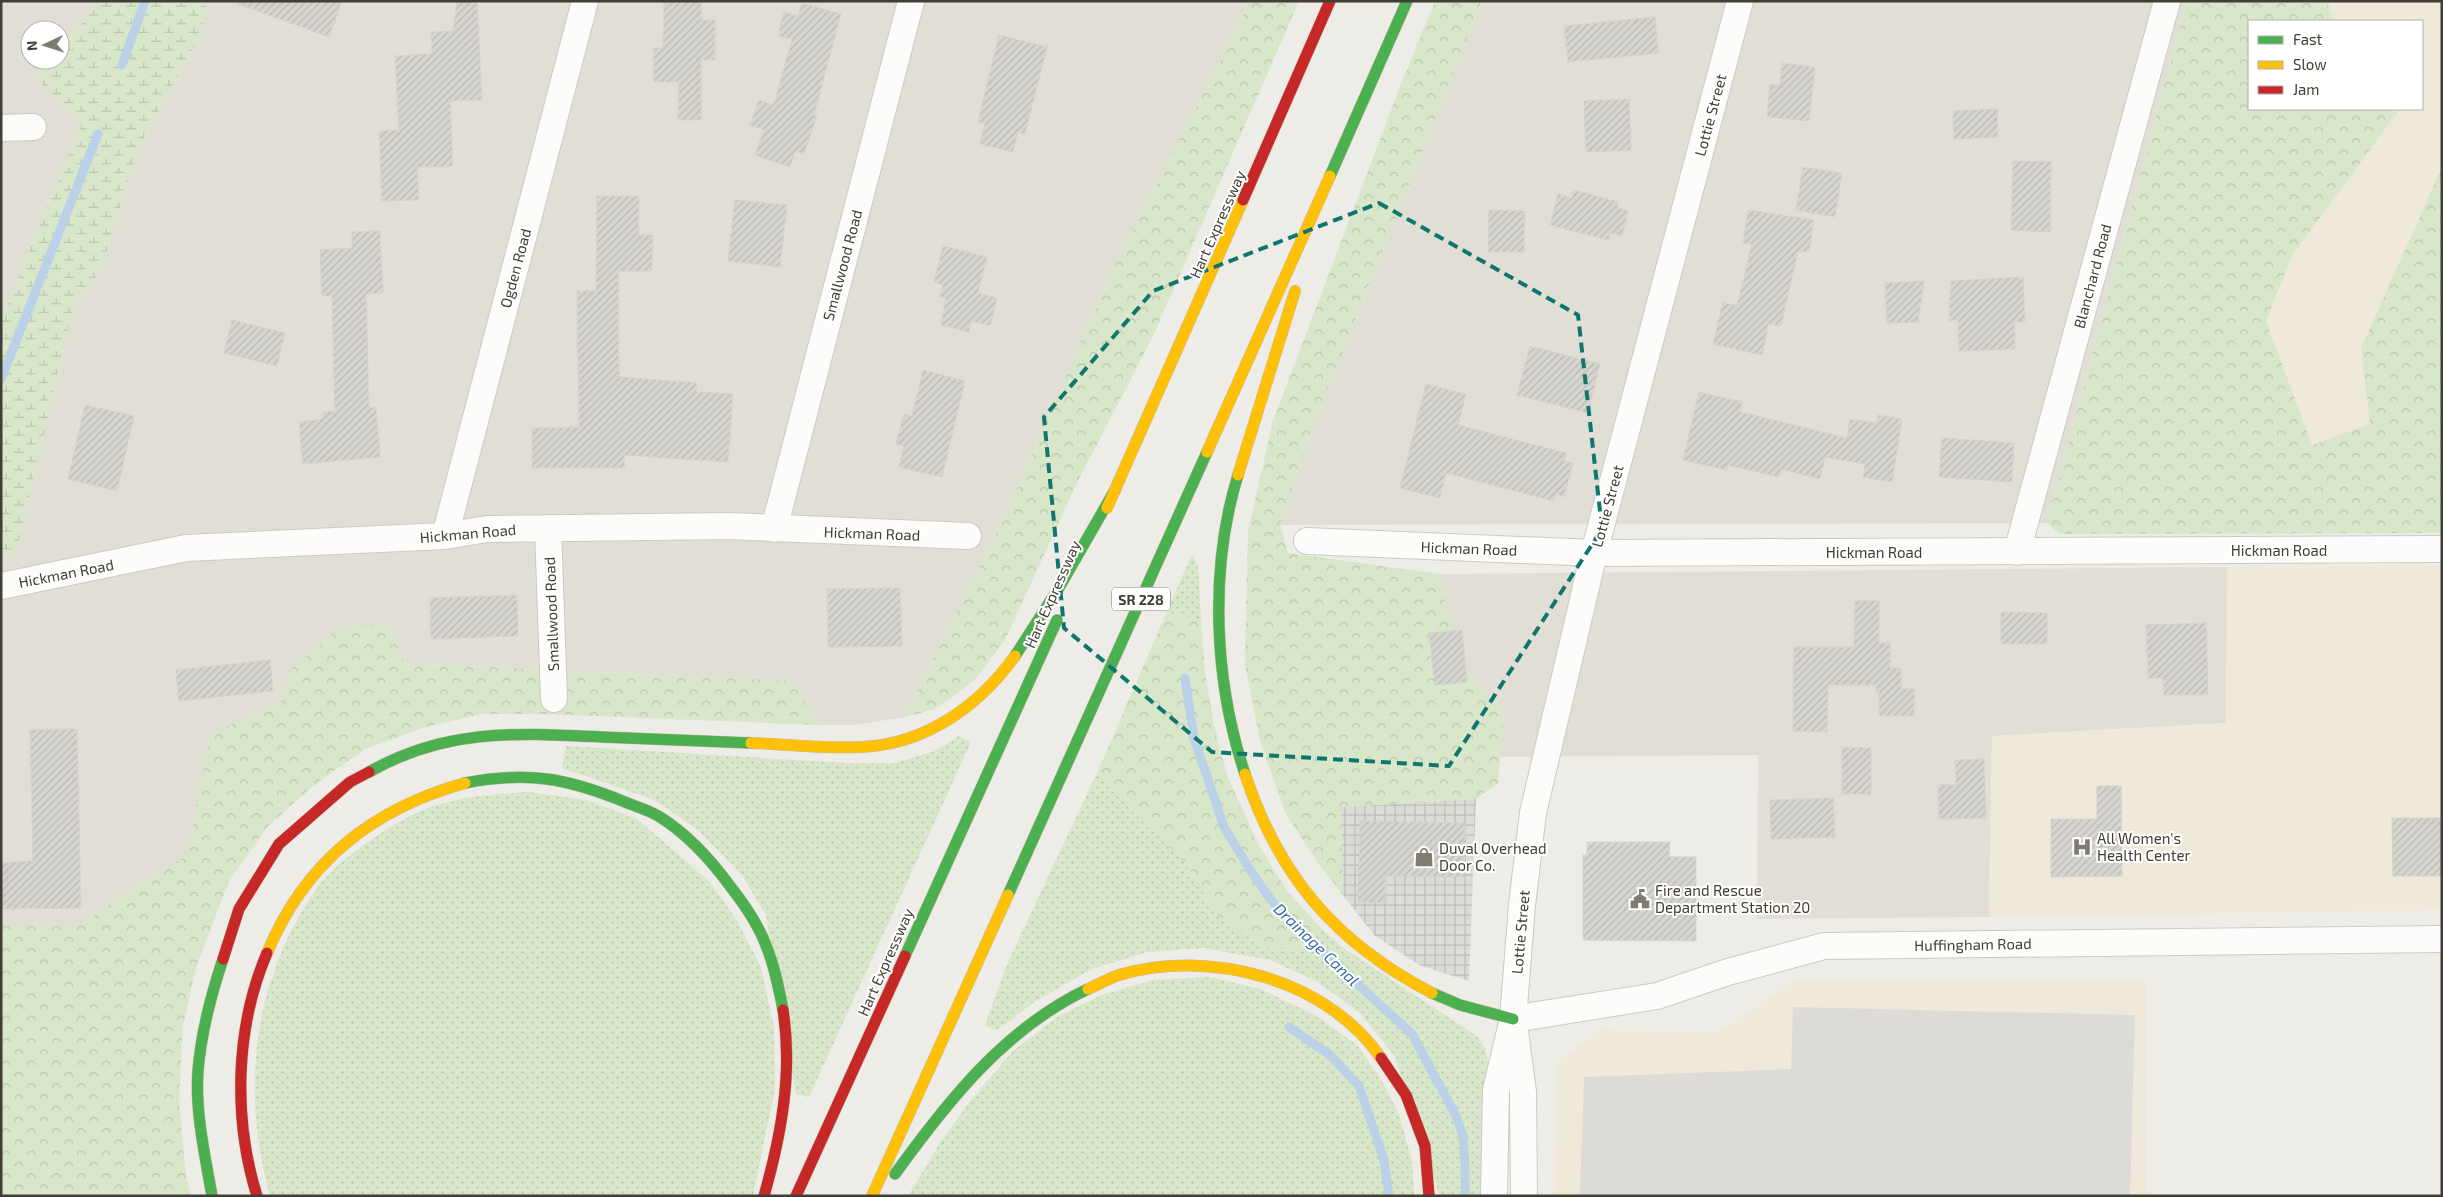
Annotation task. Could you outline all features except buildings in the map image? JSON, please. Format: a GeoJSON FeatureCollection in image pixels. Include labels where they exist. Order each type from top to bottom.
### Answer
{"type":"FeatureCollection","features":[{"type":"Feature","properties":{"kind":"highway","name":"Hart Expressway"},"geometry":{"type":"LineString","coordinates":[[796,1196],[1115,490],[1330,1]]}},
{"type":"Feature","properties":{"kind":"highway","name":"SR 228"},"geometry":{"type":"LineString","coordinates":[[872,1196],[1407,1]]}},
{"type":"Feature","properties":{"kind":"highway"},"geometry":{"type":"LineString","coordinates":[[1305,260],[1334,167]]}},
{"type":"Feature","properties":{"kind":"highway"},"geometry":{"type":"LineString","coordinates":[[1299,279],[1230,506],[1221,577],[1221,634],[1226,694],[1234,746],[1254,802],[1275,847],[1300,888],[1332,921],[1366,950],[1430,992],[1471,1009],[1513,1019]]}},
{"type":"Feature","properties":{"kind":"highway"},"geometry":{"type":"LineString","coordinates":[[212,1196],[201,1134],[198,1071],[210,998],[238,910],[279,844],[350,782],[389,760],[428,746],[471,736],[506,733],[864,747],[902,740],[939,725],[972,704],[1004,672],[1029,638],[1115,490]]}},
{"type":"Feature","properties":{"kind":"highway"},"geometry":{"type":"LineString","coordinates":[[257,1196],[241,1124],[242,1062],[251,998],[270,943],[299,892],[332,853],[366,825],[411,800],[465,782],[528,776],[595,788],[662,818],[709,861],[744,902],[771,956],[786,1026],[786,1101],[774,1162],[764,1196]]}},
{"type":"Feature","properties":{"kind":"highway"},"geometry":{"type":"LineString","coordinates":[[879,1196],[929,1126],[977,1071],[1020,1032],[1063,1001],[1119,975],[1176,965],[1228,967],[1287,984],[1340,1014],[1376,1051],[1406,1095],[1426,1146],[1429,1196]]}},
{"type":"Feature","properties":{"kind":"street","name":"Ogden Road"},"geometry":{"type":"LineString","coordinates":[[445,536],[584,1]]}},
{"type":"Feature","properties":{"kind":"street","name":"Smallwood Road"},"geometry":{"type":"LineString","coordinates":[[774,529],[911,1]]}},
{"type":"Feature","properties":{"kind":"street","name":"Lottie Street"},"geometry":{"type":"LineString","coordinates":[[1494,1196],[1496,1090],[1513,1019],[1522,905],[1533,813],[1594,552],[1740,1]]}},
{"type":"Feature","properties":{"kind":"street","name":"Blanchard Road"},"geometry":{"type":"LineString","coordinates":[[2017,552],[2167,1]]}},
{"type":"Feature","properties":{"kind":"street"},"geometry":{"type":"LineString","coordinates":[[1,128],[34,127]]}},
{"type":"Feature","properties":{"kind":"street","name":"Hickman Road"},"geometry":{"type":"LineString","coordinates":[[1,586],[186,548],[445,536],[487,529],[729,526],[968,536]]}},
{"type":"Feature","properties":{"kind":"street","name":"Smallwood Road"},"geometry":{"type":"LineString","coordinates":[[548,528],[554,699]]}},
{"type":"Feature","properties":{"kind":"street","name":"Hickman Road"},"geometry":{"type":"LineString","coordinates":[[1307,541],[1594,552],[2442,550]]}},
{"type":"Feature","properties":{"kind":"street","name":"Huffingham Road"},"geometry":{"type":"LineString","coordinates":[[1513,1019],[1657,996],[1728,972],[1824,946],[2442,939]]}},
{"type":"Feature","properties":{"kind":"street","name":"Lottie Street"},"geometry":{"type":"LineString","coordinates":[[1513,1019],[1523,1092],[1524,1196]]}},
{"type":"Feature","properties":{"kind":"highlighted area"},"geometry":{"type":"Polygon","coordinates":[[[1379,203],[1578,315],[1602,529],[1449,766],[1212,752],[1064,628],[1044,417],[1153,291],[1379,203]]]}},
{"type":"Feature","properties":{"kind":"shaded area"},"geometry":{"type":"Polygon","coordinates":[[[1,1],[102,1],[70,36],[70,20],[20,20],[20,70],[42,70],[36,78],[62,104],[83,120],[1,319],[1,1]]]}},
{"type":"Feature","properties":{"kind":"shaded area"},"geometry":{"type":"Polygon","coordinates":[[[206,1],[1249,1],[1240,23],[1118,257],[1006,513],[905,717],[855,725],[821,725],[792,681],[405,663],[389,626],[290,670],[281,703],[210,733],[189,855],[133,888],[79,926],[1,926],[1,555],[16,553],[75,301],[100,272],[138,149],[203,30],[206,1]]]}},
{"type":"Feature","properties":{"kind":"shaded area"},"geometry":{"type":"Polygon","coordinates":[[[1482,1],[2187,1],[2047,523],[1280,525],[1311,432],[1482,1]]]}},
{"type":"Feature","properties":{"kind":"shaded area"},"geometry":{"type":"Polygon","coordinates":[[[2327,1],[2442,1],[2442,167],[2361,348],[2370,424],[2312,445],[2265,321],[2293,254],[2399,110],[2423,110],[2423,78],[2425,75],[2423,71],[2423,20],[2333,20],[2327,1]]]}},
{"type":"Feature","properties":{"kind":"shaded area"},"geometry":{"type":"Polygon","coordinates":[[[2442,565],[2442,910],[1989,917],[1992,736],[2226,723],[2227,567],[2442,565]]]}},
{"type":"Feature","properties":{"kind":"shaded area"},"geometry":{"type":"Polygon","coordinates":[[[2227,567],[2226,723],[1992,736],[1989,917],[1757,919],[1758,755],[1500,757],[1504,712],[1458,662],[1439,574],[2227,567]]]}},
{"type":"Feature","properties":{"kind":"shaded area"},"geometry":{"type":"Polygon","coordinates":[[[1476,799],[1469,981],[1419,965],[1374,935],[1343,895],[1341,807],[1476,799]]]}},
{"type":"Feature","properties":{"kind":"shaded area"},"geometry":{"type":"Polygon","coordinates":[[[2146,978],[2146,1196],[1554,1196],[1558,1062],[1599,1030],[1718,1032],[1792,982],[2146,978]]]}},
{"type":"Feature","properties":{"kind":"shaded area"},"geometry":{"type":"Polygon","coordinates":[[[1793,1007],[2135,1015],[2130,1196],[1580,1196],[1584,1077],[1791,1069],[1793,1007]]]}},
{"type":"Feature","properties":{"kind":"green space"},"geometry":{"type":"Polygon","coordinates":[[[102,1],[206,1],[203,30],[138,149],[100,272],[75,301],[16,553],[1,555],[1,319],[83,120],[62,104],[36,78],[42,70],[70,70],[70,36],[102,1]]]}},
{"type":"Feature","properties":{"kind":"green space"},"geometry":{"type":"Polygon","coordinates":[[[1249,1],[1299,1],[1153,336],[1077,483],[1005,640],[975,680],[935,709],[905,717],[1006,513],[1118,257],[1240,23],[1249,1]]]}},
{"type":"Feature","properties":{"kind":"green space"},"geometry":{"type":"Polygon","coordinates":[[[1435,1],[1482,1],[1311,432],[1280,525],[1288,553],[1439,574],[1458,662],[1504,712],[1498,783],[1476,799],[1341,807],[1343,895],[1318,863],[1285,812],[1260,741],[1245,664],[1248,531],[1273,421],[1401,84],[1435,1]]]}},
{"type":"Feature","properties":{"kind":"green space"},"geometry":{"type":"Polygon","coordinates":[[[2187,1],[2327,1],[2333,20],[2248,20],[2248,110],[2399,110],[2293,254],[2266,321],[2312,445],[2370,424],[2361,348],[2442,167],[2442,533],[2059,534],[2047,523],[2187,1]]]}},
{"type":"Feature","properties":{"kind":"green space"},"geometry":{"type":"Polygon","coordinates":[[[1192,554],[1198,566],[1201,620],[1166,614],[1192,554]]]}},
{"type":"Feature","properties":{"kind":"green space"},"geometry":{"type":"Polygon","coordinates":[[[1166,614],[1201,620],[1205,673],[1214,725],[1227,775],[1258,844],[1287,891],[1321,928],[1296,950],[1263,947],[1215,913],[1185,862],[1141,820],[1097,773],[1166,614]]]}},
{"type":"Feature","properties":{"kind":"green space"},"geometry":{"type":"Polygon","coordinates":[[[389,625],[405,663],[792,681],[821,725],[544,714],[483,714],[425,727],[365,749],[313,786],[268,826],[229,881],[197,964],[183,1025],[179,1101],[186,1176],[191,1196],[1,1196],[1,926],[79,926],[133,888],[188,855],[210,733],[281,703],[290,670],[342,626],[389,625]]]}},
{"type":"Feature","properties":{"kind":"green space"},"geometry":{"type":"Polygon","coordinates":[[[959,736],[971,742],[809,1097],[796,1094],[766,915],[742,875],[699,831],[655,800],[562,768],[566,746],[846,763],[895,763],[935,751],[959,736]]]}},
{"type":"Feature","properties":{"kind":"green space"},"geometry":{"type":"Polygon","coordinates":[[[1097,773],[1141,820],[1185,862],[1215,913],[1263,947],[1296,950],[1321,928],[1342,947],[1477,1036],[1485,1048],[1489,1067],[1487,1196],[1440,1196],[1394,1055],[1361,1014],[1318,982],[1270,960],[1204,948],[1147,952],[1092,969],[1034,1002],[996,1031],[985,1025],[1007,964],[1097,773]]]}},
{"type":"Feature","properties":{"kind":"green space"},"geometry":{"type":"Polygon","coordinates":[[[528,792],[586,800],[637,819],[709,881],[735,917],[761,967],[774,1029],[775,1088],[753,1196],[270,1196],[261,1156],[256,1117],[255,1077],[258,1038],[265,1000],[277,962],[294,926],[315,891],[334,869],[356,851],[393,825],[418,812],[434,806],[469,798],[528,792]]]}},
{"type":"Feature","properties":{"kind":"green space"},"geometry":{"type":"Polygon","coordinates":[[[1210,977],[1260,989],[1313,1014],[1357,1045],[1380,1078],[1399,1114],[1412,1162],[1414,1196],[908,1196],[938,1146],[968,1104],[1013,1051],[1057,1017],[1102,995],[1153,980],[1210,977]]]}},
{"type":"Feature","properties":{"kind":"waterway"},"geometry":{"type":"LineString","coordinates":[[122,65],[145,1]]}},
{"type":"Feature","properties":{"kind":"waterway"},"geometry":{"type":"LineString","coordinates":[[1,379],[98,134]]}},
{"type":"Feature","properties":{"kind":"waterway","name":"Drainage Canal"},"geometry":{"type":"LineString","coordinates":[[1185,678],[1194,738],[1224,827],[1270,899],[1316,946],[1412,1034],[1456,1116],[1463,1135],[1465,1196]]}},
{"type":"Feature","properties":{"kind":"waterway"},"geometry":{"type":"LineString","coordinates":[[1289,1027],[1330,1055],[1359,1086],[1384,1160],[1389,1196]]}},
{"type":"Feature","properties":{"kind":"traffic: fast"},"geometry":{"type":"LineString","coordinates":[[1330,176],[1407,1]]}},
{"type":"Feature","properties":{"kind":"traffic: fast"},"geometry":{"type":"LineString","coordinates":[[1008,895],[1207,452]]}},
{"type":"Feature","properties":{"kind":"traffic: fast"},"geometry":{"type":"LineString","coordinates":[[1238,475],[1222,548],[1219,586],[1219,625],[1227,701],[1245,774]]}},
{"type":"Feature","properties":{"kind":"traffic: fast"},"geometry":{"type":"LineString","coordinates":[[1015,656],[1060,586],[1115,490]]}},
{"type":"Feature","properties":{"kind":"traffic: fast"},"geometry":{"type":"LineString","coordinates":[[905,956],[1057,620]]}},
{"type":"Feature","properties":{"kind":"traffic: fast"},"geometry":{"type":"LineString","coordinates":[[369,772],[426,747],[483,736],[541,735],[751,743]]}},
{"type":"Feature","properties":{"kind":"traffic: fast"},"geometry":{"type":"LineString","coordinates":[[465,783],[487,779],[528,777],[565,782],[643,809],[670,824],[707,857],[736,893],[751,916],[760,931],[770,956],[783,1010]]}},
{"type":"Feature","properties":{"kind":"traffic: fast"},"geometry":{"type":"LineString","coordinates":[[212,1196],[199,1118],[197,1086],[201,1043],[214,986],[223,959]]}},
{"type":"Feature","properties":{"kind":"traffic: fast"},"geometry":{"type":"LineString","coordinates":[[895,1174],[935,1120],[980,1069],[1030,1024],[1058,1005],[1088,989]]}},
{"type":"Feature","properties":{"kind":"traffic: fast"},"geometry":{"type":"LineString","coordinates":[[1432,993],[1460,1005],[1513,1019]]}},
{"type":"Feature","properties":{"kind":"traffic: slow"},"geometry":{"type":"LineString","coordinates":[[1207,452],[1330,176]]}},
{"type":"Feature","properties":{"kind":"traffic: slow"},"geometry":{"type":"LineString","coordinates":[[1107,508],[1243,200]]}},
{"type":"Feature","properties":{"kind":"traffic: slow"},"geometry":{"type":"LineString","coordinates":[[1238,475],[1295,291]]}},
{"type":"Feature","properties":{"kind":"traffic: slow"},"geometry":{"type":"LineString","coordinates":[[751,743],[862,747],[908,739],[929,730],[968,706],[1001,674],[1015,656]]}},
{"type":"Feature","properties":{"kind":"traffic: slow"},"geometry":{"type":"LineString","coordinates":[[1245,774],[1259,811],[1275,845],[1315,903],[1340,929],[1367,952],[1432,993]]}},
{"type":"Feature","properties":{"kind":"traffic: slow"},"geometry":{"type":"LineString","coordinates":[[267,953],[283,921],[301,892],[322,866],[345,844],[372,824],[400,808],[431,794],[465,783]]}},
{"type":"Feature","properties":{"kind":"traffic: slow"},"geometry":{"type":"LineString","coordinates":[[872,1196],[1008,895]]}},
{"type":"Feature","properties":{"kind":"traffic: slow"},"geometry":{"type":"LineString","coordinates":[[1088,989],[1119,975],[1154,968],[1190,965],[1227,969],[1264,977],[1298,990],[1330,1008],[1358,1031],[1381,1058]]}},
{"type":"Feature","properties":{"kind":"traffic: jam"},"geometry":{"type":"LineString","coordinates":[[1243,200],[1330,1]]}},
{"type":"Feature","properties":{"kind":"traffic: jam"},"geometry":{"type":"LineString","coordinates":[[223,959],[239,909],[279,844],[350,782],[369,772]]}},
{"type":"Feature","properties":{"kind":"traffic: jam"},"geometry":{"type":"LineString","coordinates":[[257,1196],[249,1167],[244,1136],[241,1074],[243,1043],[249,1012],[256,982],[267,953]]}},
{"type":"Feature","properties":{"kind":"traffic: jam"},"geometry":{"type":"LineString","coordinates":[[796,1196],[905,956]]}},
{"type":"Feature","properties":{"kind":"traffic: jam"},"geometry":{"type":"LineString","coordinates":[[764,1196],[776,1150],[784,1104],[787,1057],[783,1010]]}},
{"type":"Feature","properties":{"kind":"traffic: jam"},"geometry":{"type":"LineString","coordinates":[[1381,1058],[1406,1095],[1425,1146],[1429,1196]]}},
{"type":"Feature","properties":{"kind":"place","name":"All Women's Health Center"},"geometry":{"type":"Point","coordinates":[2082,847]}},
{"type":"Feature","properties":{"kind":"place","name":"Duval Overhead Door Co."},"geometry":{"type":"Point","coordinates":[1424,857]}},
{"type":"Feature","properties":{"kind":"place","name":"Fire and Rescue Department Station 20"},"geometry":{"type":"Point","coordinates":[1640,899]}}]}
